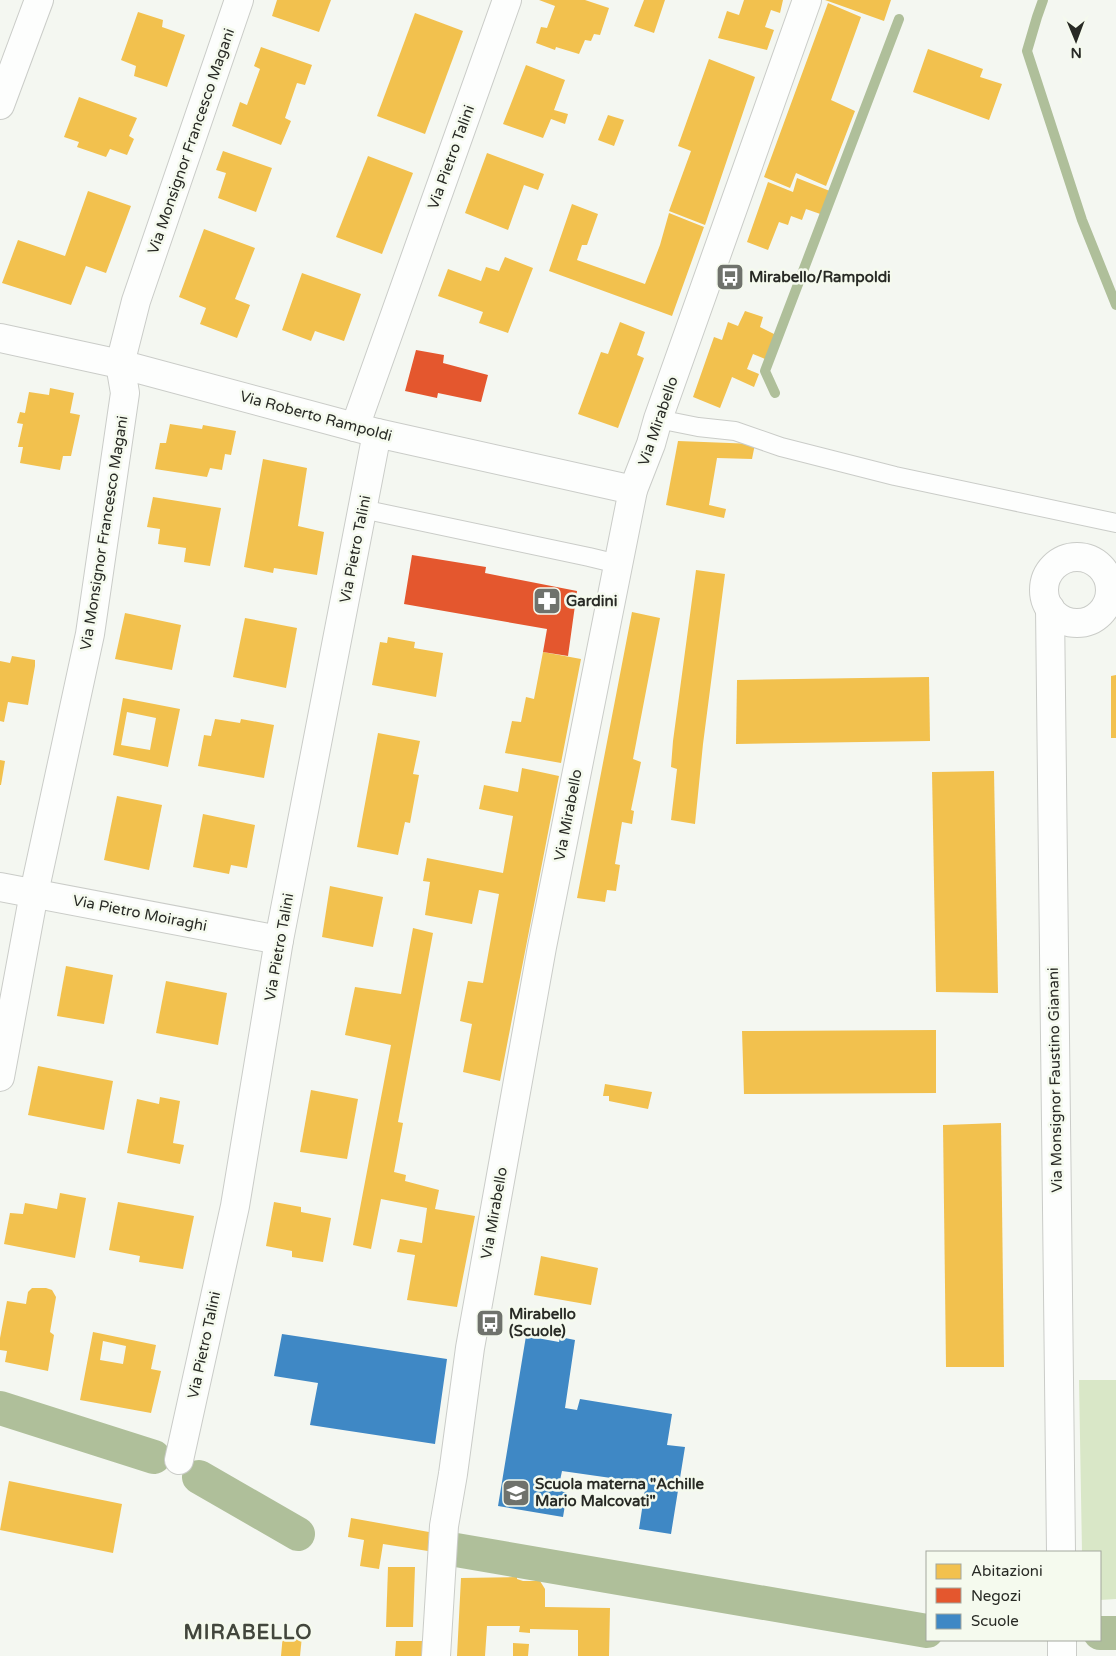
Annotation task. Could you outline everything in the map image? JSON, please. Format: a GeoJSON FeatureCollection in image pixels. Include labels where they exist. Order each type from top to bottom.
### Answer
{"type":"FeatureCollection","features":[{"type":"Feature","properties":{"kind":"street"},"geometry":{"type":"LineString","coordinates":[[0,105],[40,0]]}},
{"type":"Feature","properties":{"kind":"street","name":"Via Monsignor Francesco Magani"},"geometry":{"type":"LineString","coordinates":[[0,1077],[34,893],[90,634],[125,393],[120,364],[136,301],[239,0]]}},
{"type":"Feature","properties":{"kind":"street","name":"Via Pietro Talini"},"geometry":{"type":"LineString","coordinates":[[179,1460],[235,1206],[279,940],[362,509],[366,430],[507,0]]}},
{"type":"Feature","properties":{"kind":"street","name":"Via Mirabello"},"geometry":{"type":"LineString","coordinates":[[436,1656],[444,1526],[470,1348],[542,947],[633,490],[651,444],[807,0]]}},
{"type":"Feature","properties":{"kind":"street","name":"Via Roberto Rampoldi"},"geometry":{"type":"LineString","coordinates":[[0,338],[120,364],[366,430],[633,490]]}},
{"type":"Feature","properties":{"kind":"street","name":"Via Monsignor Faustino Gianani"},"geometry":{"type":"LineString","coordinates":[[1050,608],[1061,1551]]}},
{"type":"Feature","properties":{"kind":"street","name":"Via Pietro Moiraghi"},"geometry":{"type":"LineString","coordinates":[[0,887],[279,940]]}},
{"type":"Feature","properties":{"kind":"lane"},"geometry":{"type":"LineString","coordinates":[[658,420],[735,431],[780,448],[895,476],[1116,523]]}},
{"type":"Feature","properties":{"kind":"lane"},"geometry":{"type":"LineString","coordinates":[[362,509],[618,564]]}},
{"type":"Feature","properties":{"kind":"green space"},"geometry":{"type":"Polygon","coordinates":[[[1079,1380],[1116,1380],[1116,1599],[1101,1600],[1101,1551],[1082,1551],[1079,1380]]]}},
{"type":"Feature","properties":{"kind":"building: Abitazioni"},"geometry":{"type":"Polygon","coordinates":[[[277,0],[331,0],[319,32],[272,16],[277,0]]]}},
{"type":"Feature","properties":{"kind":"building: Abitazioni"},"geometry":{"type":"Polygon","coordinates":[[[539,0],[585,0],[609,8],[600,35],[594,34],[591,41],[585,40],[579,54],[556,47],[555,50],[536,43],[541,27],[547,28],[555,6],[539,0]]]}},
{"type":"Feature","properties":{"kind":"building: Abitazioni"},"geometry":{"type":"Polygon","coordinates":[[[644,0],[665,0],[654,33],[634,26],[644,0]]]}},
{"type":"Feature","properties":{"kind":"building: Abitazioni"},"geometry":{"type":"Polygon","coordinates":[[[744,0],[783,0],[780,13],[771,10],[765,27],[774,30],[767,50],[718,38],[727,11],[739,15],[744,0]]]}},
{"type":"Feature","properties":{"kind":"building: Abitazioni"},"geometry":{"type":"Polygon","coordinates":[[[825,0],[891,0],[884,21],[825,0]]]}},
{"type":"Feature","properties":{"kind":"building: Abitazioni"},"geometry":{"type":"Polygon","coordinates":[[[828,3],[861,17],[831,100],[855,111],[826,186],[796,173],[790,188],[764,177],[828,3]]]}},
{"type":"Feature","properties":{"kind":"building: Abitazioni"},"geometry":{"type":"Polygon","coordinates":[[[138,12],[163,20],[162,27],[185,35],[167,87],[134,76],[136,66],[121,60],[138,12]]]}},
{"type":"Feature","properties":{"kind":"building: Abitazioni"},"geometry":{"type":"Polygon","coordinates":[[[415,13],[463,31],[425,134],[377,116],[415,13]]]}},
{"type":"Feature","properties":{"kind":"building: Abitazioni"},"geometry":{"type":"Polygon","coordinates":[[[261,47],[312,65],[305,85],[297,83],[285,118],[291,121],[281,145],[232,126],[240,102],[247,105],[260,69],[254,66],[261,47]]]}},
{"type":"Feature","properties":{"kind":"building: Abitazioni"},"geometry":{"type":"Polygon","coordinates":[[[928,49],[983,69],[980,77],[1002,84],[989,120],[913,92],[928,49]]]}},
{"type":"Feature","properties":{"kind":"building: Abitazioni"},"geometry":{"type":"Polygon","coordinates":[[[709,59],[755,77],[705,225],[669,211],[691,151],[678,146],[709,59]]]}},
{"type":"Feature","properties":{"kind":"building: Abitazioni"},"geometry":{"type":"Polygon","coordinates":[[[526,65],[565,80],[554,110],[568,114],[565,124],[551,119],[543,138],[503,124],[526,65]]]}},
{"type":"Feature","properties":{"kind":"building: Abitazioni"},"geometry":{"type":"Polygon","coordinates":[[[79,97],[137,118],[129,136],[134,139],[127,155],[110,149],[106,157],[77,147],[79,142],[64,137],[79,97]]]}},
{"type":"Feature","properties":{"kind":"building: Abitazioni"},"geometry":{"type":"Polygon","coordinates":[[[608,115],[624,120],[614,146],[598,140],[608,115]]]}},
{"type":"Feature","properties":{"kind":"building: Abitazioni"},"geometry":{"type":"Polygon","coordinates":[[[223,151],[272,168],[256,212],[218,198],[226,173],[216,170],[223,151]]]}},
{"type":"Feature","properties":{"kind":"building: Abitazioni"},"geometry":{"type":"Polygon","coordinates":[[[487,153],[544,174],[538,190],[524,185],[508,230],[465,213],[487,153]]]}},
{"type":"Feature","properties":{"kind":"building: Abitazioni"},"geometry":{"type":"Polygon","coordinates":[[[368,156],[413,173],[382,254],[336,237],[368,156]]]}},
{"type":"Feature","properties":{"kind":"building: Abitazioni"},"geometry":{"type":"Polygon","coordinates":[[[797,178],[835,193],[826,216],[806,209],[802,220],[791,216],[788,225],[779,222],[768,250],[747,242],[768,182],[793,192],[797,178]]]}},
{"type":"Feature","properties":{"kind":"building: Abitazioni"},"geometry":{"type":"Polygon","coordinates":[[[88,191],[131,206],[106,273],[86,266],[71,305],[2,283],[18,240],[65,256],[88,191]]]}},
{"type":"Feature","properties":{"kind":"building: Abitazioni"},"geometry":{"type":"Polygon","coordinates":[[[572,204],[598,214],[587,245],[582,245],[577,260],[645,284],[660,245],[669,213],[704,227],[672,316],[549,271],[572,204]]]}},
{"type":"Feature","properties":{"kind":"building: Abitazioni"},"geometry":{"type":"Polygon","coordinates":[[[204,229],[255,248],[235,299],[250,305],[237,338],[200,324],[206,308],[179,297],[204,229]]]}},
{"type":"Feature","properties":{"kind":"building: Abitazioni"},"geometry":{"type":"Polygon","coordinates":[[[505,257],[533,268],[508,333],[479,323],[483,312],[438,296],[448,269],[481,281],[486,267],[499,271],[505,257]]]}},
{"type":"Feature","properties":{"kind":"building: Abitazioni"},"geometry":{"type":"Polygon","coordinates":[[[302,273],[361,294],[344,341],[315,331],[311,341],[282,330],[302,273]]]}},
{"type":"Feature","properties":{"kind":"building: Abitazioni"},"geometry":{"type":"Polygon","coordinates":[[[745,311],[763,317],[760,327],[776,335],[765,359],[753,354],[747,369],[759,374],[754,387],[732,377],[720,408],[693,397],[714,337],[722,340],[728,322],[738,326],[745,311]]]}},
{"type":"Feature","properties":{"kind":"building: Abitazioni"},"geometry":{"type":"Polygon","coordinates":[[[620,322],[645,332],[637,355],[644,358],[618,428],[578,414],[601,352],[608,354],[620,322]]]}},
{"type":"Feature","properties":{"kind":"building: Abitazioni"},"geometry":{"type":"Polygon","coordinates":[[[50,388],[74,393],[70,413],[80,415],[71,456],[63,456],[60,470],[20,463],[23,447],[18,447],[23,424],[17,423],[20,412],[25,413],[29,392],[49,395],[50,388]]]}},
{"type":"Feature","properties":{"kind":"building: Abitazioni"},"geometry":{"type":"Polygon","coordinates":[[[170,424],[202,429],[203,425],[236,431],[231,455],[225,454],[222,470],[210,468],[207,477],[155,469],[160,443],[166,443],[170,424]]]}},
{"type":"Feature","properties":{"kind":"building: Abitazioni"},"geometry":{"type":"Polygon","coordinates":[[[678,441],[755,444],[752,459],[717,458],[709,505],[726,509],[724,518],[666,505],[678,441]]]}},
{"type":"Feature","properties":{"kind":"building: Abitazioni"},"geometry":{"type":"Polygon","coordinates":[[[263,459],[307,468],[298,526],[324,532],[317,575],[274,568],[273,573],[244,567],[263,459]]]}},
{"type":"Feature","properties":{"kind":"building: Abitazioni"},"geometry":{"type":"Polygon","coordinates":[[[153,497],[221,508],[210,566],[184,562],[186,548],[158,544],[160,529],[147,527],[153,497]]]}},
{"type":"Feature","properties":{"kind":"building: Abitazioni"},"geometry":{"type":"Polygon","coordinates":[[[696,570],[725,574],[703,744],[695,824],[671,820],[677,769],[671,767],[696,570]]]}},
{"type":"Feature","properties":{"kind":"building: Abitazioni"},"geometry":{"type":"Polygon","coordinates":[[[632,612],[660,618],[633,759],[641,762],[631,810],[634,811],[632,824],[622,822],[615,864],[620,865],[616,891],[607,890],[605,902],[577,898],[632,612]]]}},
{"type":"Feature","properties":{"kind":"building: Abitazioni"},"geometry":{"type":"Polygon","coordinates":[[[125,613],[181,625],[172,670],[115,659],[125,613]]]}},
{"type":"Feature","properties":{"kind":"building: Abitazioni"},"geometry":{"type":"Polygon","coordinates":[[[245,618],[297,628],[286,688],[233,677],[245,618]]]}},
{"type":"Feature","properties":{"kind":"building: Abitazioni"},"geometry":{"type":"Polygon","coordinates":[[[388,637],[415,642],[414,648],[443,653],[436,697],[372,685],[380,642],[387,643],[388,637]]]}},
{"type":"Feature","properties":{"kind":"building: Abitazioni"},"geometry":{"type":"Polygon","coordinates":[[[543,652],[581,659],[561,763],[505,753],[512,721],[521,722],[526,697],[534,699],[543,652]]]}},
{"type":"Feature","properties":{"kind":"building: Abitazioni"},"geometry":{"type":"Polygon","coordinates":[[[12,656],[35,660],[35,666],[28,705],[8,702],[4,722],[0,721],[0,661],[10,663],[12,656]]]}},
{"type":"Feature","properties":{"kind":"building: Abitazioni"},"geometry":{"type":"Polygon","coordinates":[[[1116,675],[1116,738],[1111,738],[1111,676],[1116,675]]]}},
{"type":"Feature","properties":{"kind":"building: Abitazioni"},"geometry":{"type":"Polygon","coordinates":[[[929,677],[930,741],[736,744],[737,680],[929,677]]]}},
{"type":"Feature","properties":{"kind":"building: Abitazioni"},"geometry":{"type":"Polygon","coordinates":[[[123,698],[180,709],[168,767],[113,755],[123,698]],[[127,712],[121,745],[150,750],[156,718],[127,712]]]}},
{"type":"Feature","properties":{"kind":"building: Abitazioni"},"geometry":{"type":"Polygon","coordinates":[[[215,719],[240,723],[241,719],[274,725],[264,778],[198,766],[204,735],[211,736],[215,719]]]}},
{"type":"Feature","properties":{"kind":"building: Abitazioni"},"geometry":{"type":"Polygon","coordinates":[[[378,733],[420,741],[413,774],[419,775],[410,823],[405,822],[398,855],[357,847],[378,733]]]}},
{"type":"Feature","properties":{"kind":"building: Abitazioni"},"geometry":{"type":"Polygon","coordinates":[[[0,760],[5,761],[1,785],[0,785],[0,760]]]}},
{"type":"Feature","properties":{"kind":"building: Abitazioni"},"geometry":{"type":"Polygon","coordinates":[[[522,768],[559,776],[500,1081],[463,1072],[472,1024],[460,1021],[468,981],[483,983],[499,894],[479,890],[472,924],[425,915],[430,882],[423,881],[427,858],[503,873],[513,816],[479,809],[484,785],[518,792],[522,768]]]}},
{"type":"Feature","properties":{"kind":"building: Abitazioni"},"geometry":{"type":"Polygon","coordinates":[[[994,771],[998,993],[936,992],[932,772],[994,771]]]}},
{"type":"Feature","properties":{"kind":"building: Abitazioni"},"geometry":{"type":"Polygon","coordinates":[[[117,796],[162,805],[149,870],[104,860],[117,796]]]}},
{"type":"Feature","properties":{"kind":"building: Abitazioni"},"geometry":{"type":"Polygon","coordinates":[[[203,814],[255,825],[247,868],[231,865],[229,874],[193,867],[203,814]]]}},
{"type":"Feature","properties":{"kind":"building: Abitazioni"},"geometry":{"type":"Polygon","coordinates":[[[330,886],[383,897],[373,947],[322,937],[330,886]]]}},
{"type":"Feature","properties":{"kind":"building: Abitazioni"},"geometry":{"type":"Polygon","coordinates":[[[413,928],[433,933],[398,1122],[403,1123],[394,1172],[406,1175],[405,1181],[439,1190],[435,1209],[475,1216],[457,1307],[407,1300],[415,1255],[397,1252],[400,1239],[422,1243],[427,1208],[381,1199],[371,1249],[353,1245],[391,1045],[345,1035],[355,987],[401,994],[413,928]]]}},
{"type":"Feature","properties":{"kind":"building: Abitazioni"},"geometry":{"type":"Polygon","coordinates":[[[66,966],[113,975],[104,1024],[57,1016],[66,966]]]}},
{"type":"Feature","properties":{"kind":"building: Abitazioni"},"geometry":{"type":"Polygon","coordinates":[[[166,981],[227,993],[218,1045],[156,1033],[166,981]]]}},
{"type":"Feature","properties":{"kind":"building: Abitazioni"},"geometry":{"type":"Polygon","coordinates":[[[936,1030],[936,1093],[744,1094],[742,1031],[936,1030]]]}},
{"type":"Feature","properties":{"kind":"building: Abitazioni"},"geometry":{"type":"Polygon","coordinates":[[[38,1066],[113,1081],[104,1130],[28,1115],[38,1066]]]}},
{"type":"Feature","properties":{"kind":"building: Abitazioni"},"geometry":{"type":"Polygon","coordinates":[[[605,1084],[652,1092],[648,1109],[609,1101],[609,1096],[603,1096],[605,1084]]]}},
{"type":"Feature","properties":{"kind":"building: Abitazioni"},"geometry":{"type":"Polygon","coordinates":[[[311,1090],[358,1099],[347,1159],[300,1152],[311,1090]]]}},
{"type":"Feature","properties":{"kind":"building: Abitazioni"},"geometry":{"type":"Polygon","coordinates":[[[160,1097],[180,1101],[173,1143],[184,1145],[180,1164],[127,1153],[137,1099],[159,1104],[160,1097]]]}},
{"type":"Feature","properties":{"kind":"building: Abitazioni"},"geometry":{"type":"Polygon","coordinates":[[[1001,1123],[1004,1367],[946,1367],[943,1125],[1001,1123]]]}},
{"type":"Feature","properties":{"kind":"building: Abitazioni"},"geometry":{"type":"Polygon","coordinates":[[[60,1193],[86,1198],[75,1258],[4,1244],[10,1213],[23,1214],[25,1203],[57,1209],[60,1193]]]}},
{"type":"Feature","properties":{"kind":"building: Abitazioni"},"geometry":{"type":"Polygon","coordinates":[[[118,1202],[194,1216],[183,1269],[139,1262],[140,1256],[109,1250],[118,1202]]]}},
{"type":"Feature","properties":{"kind":"building: Abitazioni"},"geometry":{"type":"Polygon","coordinates":[[[274,1202],[301,1207],[301,1212],[331,1218],[323,1262],[292,1257],[292,1251],[266,1246],[274,1202]]]}},
{"type":"Feature","properties":{"kind":"building: Abitazioni"},"geometry":{"type":"Polygon","coordinates":[[[541,1256],[598,1268],[591,1305],[534,1295],[541,1256]]]}},
{"type":"Feature","properties":{"kind":"building: Abitazioni"},"geometry":{"type":"Polygon","coordinates":[[[32,1288],[52,1290],[56,1297],[50,1332],[54,1335],[48,1371],[5,1362],[7,1351],[0,1350],[0,1338],[7,1301],[26,1304],[28,1292],[32,1288]]]}},
{"type":"Feature","properties":{"kind":"building: Abitazioni"},"geometry":{"type":"Polygon","coordinates":[[[93,1332],[156,1345],[151,1369],[161,1371],[151,1413],[80,1400],[93,1332]],[[103,1341],[100,1360],[123,1364],[126,1346],[103,1341]]]}},
{"type":"Feature","properties":{"kind":"building: Abitazioni"},"geometry":{"type":"Polygon","coordinates":[[[9,1481],[122,1504],[113,1553],[0,1530],[9,1481]]]}},
{"type":"Feature","properties":{"kind":"building: Abitazioni"},"geometry":{"type":"Polygon","coordinates":[[[351,1518],[429,1532],[428,1551],[383,1544],[379,1569],[360,1566],[364,1540],[348,1537],[351,1518]]]}},
{"type":"Feature","properties":{"kind":"building: Abitazioni"},"geometry":{"type":"Polygon","coordinates":[[[388,1567],[415,1567],[413,1627],[386,1627],[388,1567]]]}},
{"type":"Feature","properties":{"kind":"building: Abitazioni"},"geometry":{"type":"Polygon","coordinates":[[[517,1577],[517,1579],[523,1581],[540,1581],[545,1589],[545,1607],[610,1608],[609,1656],[578,1656],[578,1630],[530,1629],[530,1633],[519,1632],[520,1626],[487,1626],[485,1656],[457,1656],[461,1578],[517,1577]]]}},
{"type":"Feature","properties":{"kind":"building: Abitazioni"},"geometry":{"type":"Polygon","coordinates":[[[283,1634],[302,1636],[300,1656],[281,1656],[283,1634]]]}},
{"type":"Feature","properties":{"kind":"building: Abitazioni"},"geometry":{"type":"Polygon","coordinates":[[[396,1641],[430,1641],[429,1656],[395,1656],[396,1641]]]}},
{"type":"Feature","properties":{"kind":"building: Abitazioni"},"geometry":{"type":"Polygon","coordinates":[[[513,1643],[529,1644],[528,1656],[513,1656],[513,1643]]]}},
{"type":"Feature","properties":{"kind":"building: Negozi"},"geometry":{"type":"Polygon","coordinates":[[[416,350],[444,355],[443,363],[488,375],[481,402],[438,393],[437,398],[405,391],[416,350]]]}},
{"type":"Feature","properties":{"kind":"building: Negozi"},"geometry":{"type":"Polygon","coordinates":[[[412,555],[486,567],[485,573],[577,591],[568,656],[543,652],[547,629],[404,604],[412,555]]]}},
{"type":"Feature","properties":{"kind":"building: Scuole"},"geometry":{"type":"Polygon","coordinates":[[[282,1334],[447,1359],[435,1444],[310,1425],[318,1383],[274,1376],[282,1334]]]}},
{"type":"Feature","properties":{"kind":"building: Scuole"},"geometry":{"type":"Polygon","coordinates":[[[526,1336],[559,1342],[560,1337],[575,1340],[565,1408],[577,1410],[580,1399],[672,1414],[667,1445],[685,1447],[671,1534],[639,1529],[646,1483],[562,1471],[558,1490],[567,1493],[563,1517],[498,1506],[526,1336]]]}},
{"type":"Feature","properties":{"kind":"waterway"},"geometry":{"type":"LineString","coordinates":[[1043,0],[1027,51],[1082,220],[1116,305]]}},
{"type":"Feature","properties":{"kind":"waterway"},"geometry":{"type":"LineString","coordinates":[[775,393],[765,371],[899,19]]}},
{"type":"Feature","properties":{"kind":"waterway"},"geometry":{"type":"LineString","coordinates":[[0,1408],[154,1457]]}},
{"type":"Feature","properties":{"kind":"waterway"},"geometry":{"type":"LineString","coordinates":[[199,1477],[298,1534]]}},
{"type":"Feature","properties":{"kind":"waterway"},"geometry":{"type":"LineString","coordinates":[[456,1550],[926,1631]]}},
{"type":"Feature","properties":{"kind":"waterway"},"geometry":{"type":"LineString","coordinates":[[1101,1633],[1116,1633]]}},
{"type":"Feature","properties":{"kind":"place","name":"Mirabello/Rampoldi"},"geometry":{"type":"Point","coordinates":[730,277]}},
{"type":"Feature","properties":{"kind":"place","name":"Gardini"},"geometry":{"type":"Point","coordinates":[547,601]}},
{"type":"Feature","properties":{"kind":"place","name":"Mirabello (Scuole)"},"geometry":{"type":"Point","coordinates":[490,1323]}},
{"type":"Feature","properties":{"kind":"place","name":"Scuola materna \"Achille Mario Malcovati\""},"geometry":{"type":"Point","coordinates":[516,1493]}},
{"type":"Feature","properties":{"kind":"district","name":"MIRABELLO"},"geometry":{"type":"Point","coordinates":[248,1632]}}]}
